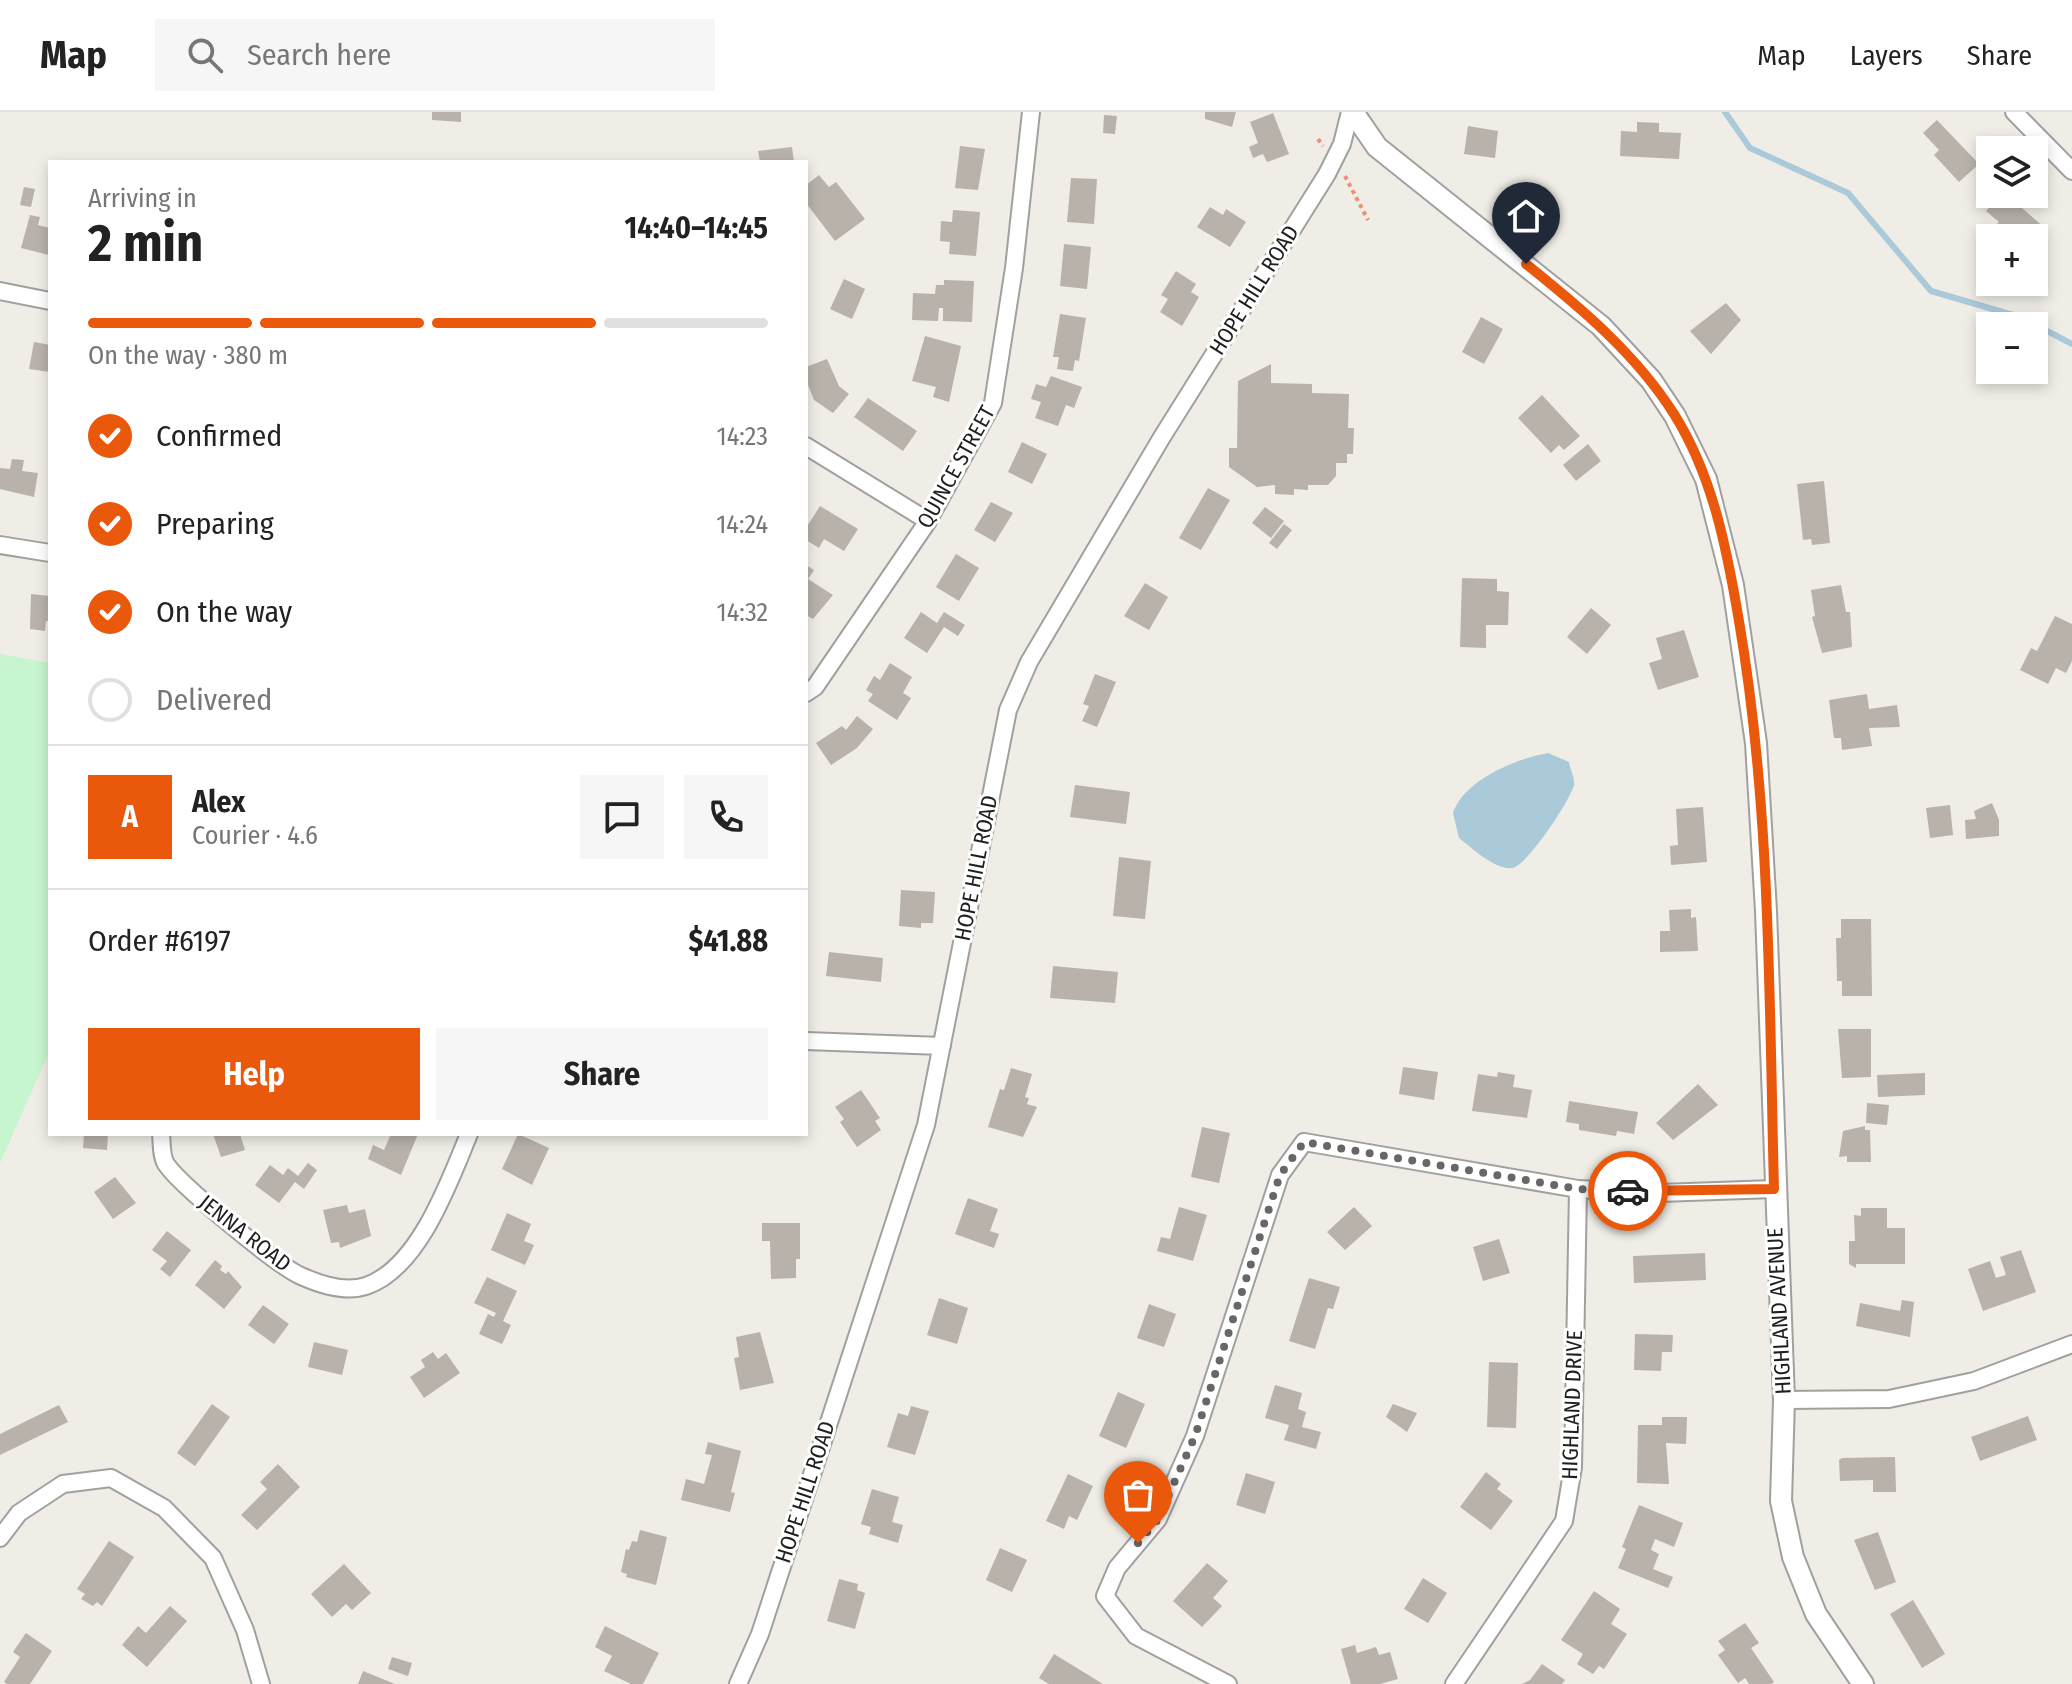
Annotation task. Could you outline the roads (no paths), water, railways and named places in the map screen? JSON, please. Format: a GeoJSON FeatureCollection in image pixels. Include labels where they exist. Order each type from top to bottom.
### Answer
{"type":"FeatureCollection","features":[{"type":"Feature","properties":{"kind":"street","name":"QUINCE STREET"},"geometry":{"type":"LineString","coordinates":[[808,692],[815,687],[928,521],[993,403],[1014,268],[1031,112]]}},
{"type":"Feature","properties":{"kind":"street","name":"HOPE HILL ROAD"},"geometry":{"type":"LineString","coordinates":[[738,1684],[760,1634],[926,1125],[1008,710],[1029,662],[1170,424],[1327,174],[1342,144],[1352,112]]}},
{"type":"Feature","properties":{"kind":"street","name":"HIGHLAND AVENUE"},"geometry":{"type":"LineString","coordinates":[[1352,112],[1377,147],[1601,326],[1651,380],[1675,416],[1702,470],[1733,585],[1756,743],[1766,911],[1784,1400],[1781,1501],[1793,1557],[1816,1614],[1863,1684]]}},
{"type":"Feature","properties":{"kind":"street"},"geometry":{"type":"LineString","coordinates":[[2014,112],[2072,171]]}},
{"type":"Feature","properties":{"kind":"street"},"geometry":{"type":"LineString","coordinates":[[0,291],[48,301]]}},
{"type":"Feature","properties":{"kind":"street"},"geometry":{"type":"LineString","coordinates":[[808,447],[928,521]]}},
{"type":"Feature","properties":{"kind":"street"},"geometry":{"type":"LineString","coordinates":[[0,545],[48,553]]}},
{"type":"Feature","properties":{"kind":"street"},"geometry":{"type":"LineString","coordinates":[[808,1041],[942,1046]]}},
{"type":"Feature","properties":{"kind":"street","name":"JENNA ROAD"},"geometry":{"type":"LineString","coordinates":[[161,1136],[164,1161],[189,1189],[298,1275],[337,1289],[365,1286],[394,1270],[416,1247],[468,1136]]}},
{"type":"Feature","properties":{"kind":"street"},"geometry":{"type":"LineString","coordinates":[[1228,1684],[1136,1636],[1105,1596],[1117,1568],[1158,1519],[1195,1436],[1280,1175],[1304,1142],[1578,1189],[1660,1193],[1774,1189]]}},
{"type":"Feature","properties":{"kind":"street","name":"HIGHLAND DRIVE"},"geometry":{"type":"LineString","coordinates":[[1454,1684],[1564,1521],[1573,1467],[1578,1189]]}},
{"type":"Feature","properties":{"kind":"street"},"geometry":{"type":"LineString","coordinates":[[1784,1400],[1889,1399],[1974,1381],[2072,1344]]}},
{"type":"Feature","properties":{"kind":"street"},"geometry":{"type":"LineString","coordinates":[[0,1538],[19,1513],[63,1484],[111,1478],[164,1508],[213,1558],[245,1630],[261,1684]]}},
{"type":"Feature","properties":{"kind":"water"},"geometry":{"type":"Polygon","coordinates":[[[1548,753],[1569,762],[1574,779],[1571,793],[1537,846],[1519,865],[1512,868],[1498,866],[1459,838],[1453,813],[1468,790],[1493,772],[1548,753]]]}},
{"type":"Feature","properties":{"kind":"waterway"},"geometry":{"type":"LineString","coordinates":[[1725,112],[1750,148],[1848,193],[1931,291],[2020,317],[2072,344]]}}]}
